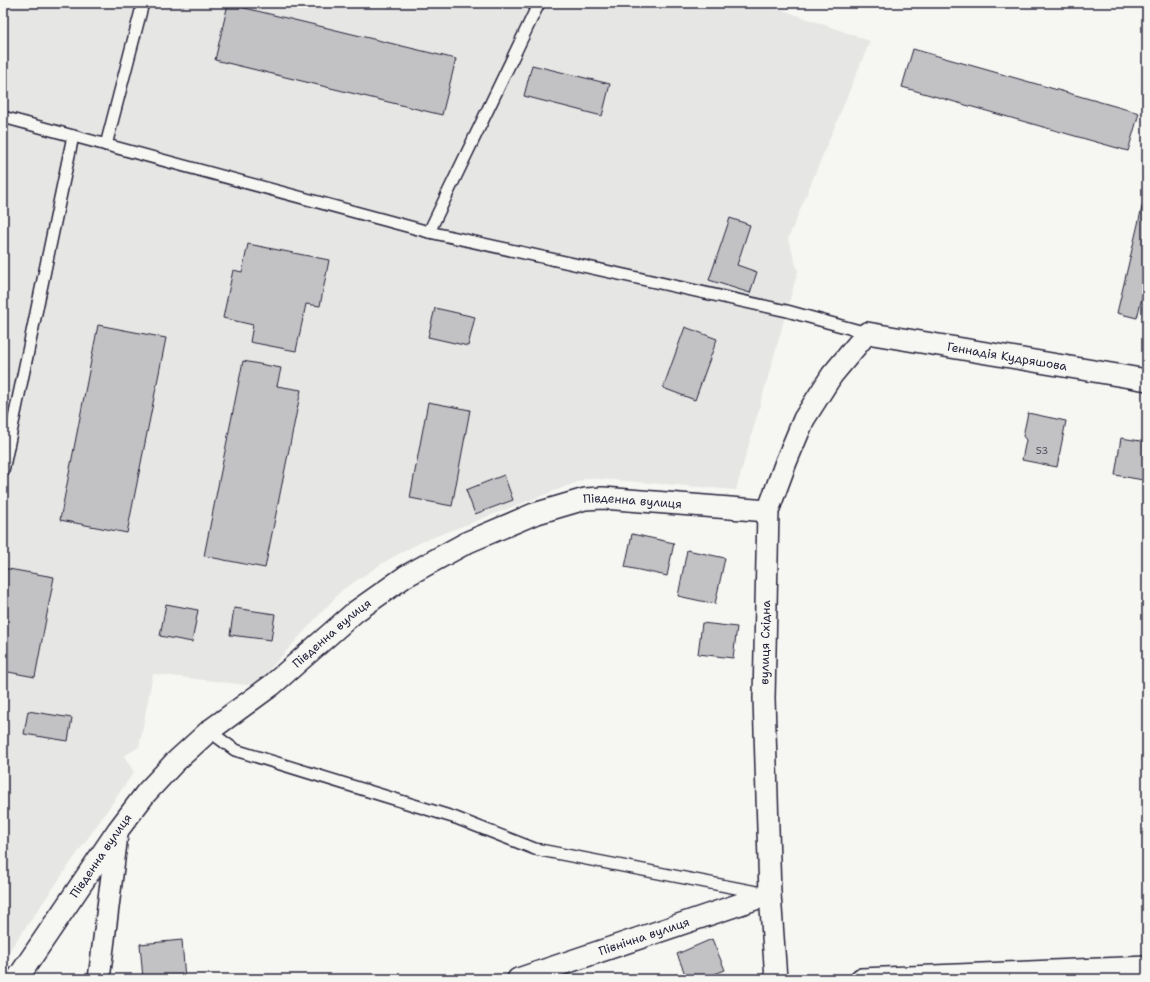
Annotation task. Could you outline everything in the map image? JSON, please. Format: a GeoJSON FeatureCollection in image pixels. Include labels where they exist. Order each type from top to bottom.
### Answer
{"type":"FeatureCollection","features":[{"type":"Feature","properties":{"kind":"street","name":"Геннадія Кудряшова"},"geometry":{"type":"LineString","coordinates":[[866,333],[1147,380]]}},
{"type":"Feature","properties":{"kind":"street","name":"вулиця Східна"},"geometry":{"type":"LineString","coordinates":[[776,979],[770,894],[764,698],[768,511],[804,419],[832,375],[866,333]]}},
{"type":"Feature","properties":{"kind":"street","name":"Південна вулиця"},"geometry":{"type":"LineString","coordinates":[[16,979],[118,830],[146,793],[174,762],[209,731],[272,685],[355,612],[406,576],[468,542],[534,514],[585,499],[603,498],[768,511]]}},
{"type":"Feature","properties":{"kind":"street"},"geometry":{"type":"LineString","coordinates":[[98,979],[118,830]]}},
{"type":"Feature","properties":{"kind":"street","name":"Північна вулиця"},"geometry":{"type":"LineString","coordinates":[[518,979],[770,894]]}},
{"type":"Feature","properties":{"kind":"street"},"geometry":{"type":"LineString","coordinates":[[861,979],[1147,967]]}},
{"type":"Feature","properties":{"kind":"lane"},"geometry":{"type":"LineString","coordinates":[[106,144],[143,3]]}},
{"type":"Feature","properties":{"kind":"lane"},"geometry":{"type":"LineString","coordinates":[[429,232],[539,3]]}},
{"type":"Feature","properties":{"kind":"lane"},"geometry":{"type":"LineString","coordinates":[[3,117],[429,232],[787,311],[866,333]]}},
{"type":"Feature","properties":{"kind":"lane"},"geometry":{"type":"LineString","coordinates":[[3,471],[73,136]]}},
{"type":"Feature","properties":{"kind":"lane"},"geometry":{"type":"LineString","coordinates":[[209,731],[235,750],[456,818],[535,849],[770,894]]}},
{"type":"Feature","properties":{"kind":"shaded area"},"geometry":{"type":"Polygon","coordinates":[[[3,3],[763,3],[870,41],[788,239],[798,271],[736,490],[588,478],[421,542],[386,561],[342,590],[258,682],[247,685],[153,674],[139,747],[124,756],[134,772],[3,960],[3,3]]]}},
{"type":"Feature","properties":{"kind":"building"},"geometry":{"type":"Polygon","coordinates":[[[228,4],[456,59],[442,115],[215,60],[228,4]]]}},
{"type":"Feature","properties":{"kind":"building"},"geometry":{"type":"Polygon","coordinates":[[[913,49],[1139,113],[1128,151],[902,87],[913,49]]]}},
{"type":"Feature","properties":{"kind":"building"},"geometry":{"type":"Polygon","coordinates":[[[532,65],[610,84],[602,116],[524,96],[532,65]]]}},
{"type":"Feature","properties":{"kind":"building"},"geometry":{"type":"Polygon","coordinates":[[[1147,186],[1147,277],[1137,318],[1117,313],[1147,186]]]}},
{"type":"Feature","properties":{"kind":"building"},"geometry":{"type":"Polygon","coordinates":[[[730,218],[750,225],[737,265],[757,272],[750,293],[709,280],[730,218]]]}},
{"type":"Feature","properties":{"kind":"building"},"geometry":{"type":"Polygon","coordinates":[[[248,244],[329,260],[320,306],[306,304],[296,351],[250,342],[253,325],[223,318],[233,270],[242,272],[248,244]]]}},
{"type":"Feature","properties":{"kind":"building"},"geometry":{"type":"Polygon","coordinates":[[[435,308],[475,317],[468,346],[428,337],[435,308]]]}},
{"type":"Feature","properties":{"kind":"building"},"geometry":{"type":"Polygon","coordinates":[[[98,325],[166,338],[127,533],[60,520],[98,325]]]}},
{"type":"Feature","properties":{"kind":"building"},"geometry":{"type":"Polygon","coordinates":[[[685,327],[717,339],[695,400],[663,388],[685,327]]]}},
{"type":"Feature","properties":{"kind":"building"},"geometry":{"type":"Polygon","coordinates":[[[243,361],[281,368],[277,386],[301,390],[265,568],[204,556],[243,361]]]}},
{"type":"Feature","properties":{"kind":"building"},"geometry":{"type":"Polygon","coordinates":[[[428,402],[470,410],[452,506],[410,498],[428,402]]]}},
{"type":"Feature","properties":{"kind":"building"},"geometry":{"type":"Polygon","coordinates":[[[1028,413],[1066,421],[1057,467],[1022,460],[1026,440],[1023,436],[1028,413]]]}},
{"type":"Feature","properties":{"kind":"building"},"geometry":{"type":"Polygon","coordinates":[[[1121,438],[1147,442],[1147,460],[1143,480],[1115,475],[1121,438]]]}},
{"type":"Feature","properties":{"kind":"building"},"geometry":{"type":"Polygon","coordinates":[[[504,475],[513,500],[475,514],[466,490],[504,475]]]}},
{"type":"Feature","properties":{"kind":"building"},"geometry":{"type":"Polygon","coordinates":[[[632,534],[674,543],[667,576],[625,567],[632,534]]]}},
{"type":"Feature","properties":{"kind":"building"},"geometry":{"type":"Polygon","coordinates":[[[687,550],[725,558],[715,604],[678,596],[687,550]]]}},
{"type":"Feature","properties":{"kind":"building"},"geometry":{"type":"Polygon","coordinates":[[[3,568],[54,577],[35,677],[3,671],[3,568]]]}},
{"type":"Feature","properties":{"kind":"building"},"geometry":{"type":"Polygon","coordinates":[[[166,604],[198,610],[192,642],[160,636],[166,604]]]}},
{"type":"Feature","properties":{"kind":"building"},"geometry":{"type":"Polygon","coordinates":[[[234,608],[275,614],[271,640],[230,635],[234,608]]]}},
{"type":"Feature","properties":{"kind":"building"},"geometry":{"type":"Polygon","coordinates":[[[702,623],[737,627],[733,658],[698,654],[702,623]]]}},
{"type":"Feature","properties":{"kind":"building"},"geometry":{"type":"Polygon","coordinates":[[[28,711],[72,718],[68,741],[24,734],[28,711]]]}},
{"type":"Feature","properties":{"kind":"building"},"geometry":{"type":"Polygon","coordinates":[[[3,755],[8,756],[3,782],[3,755]]]}},
{"type":"Feature","properties":{"kind":"building"},"geometry":{"type":"Polygon","coordinates":[[[712,939],[725,970],[702,979],[687,979],[677,954],[712,939]]]}},
{"type":"Feature","properties":{"kind":"building"},"geometry":{"type":"Polygon","coordinates":[[[182,940],[185,979],[143,979],[140,944],[182,940]]]}}]}
